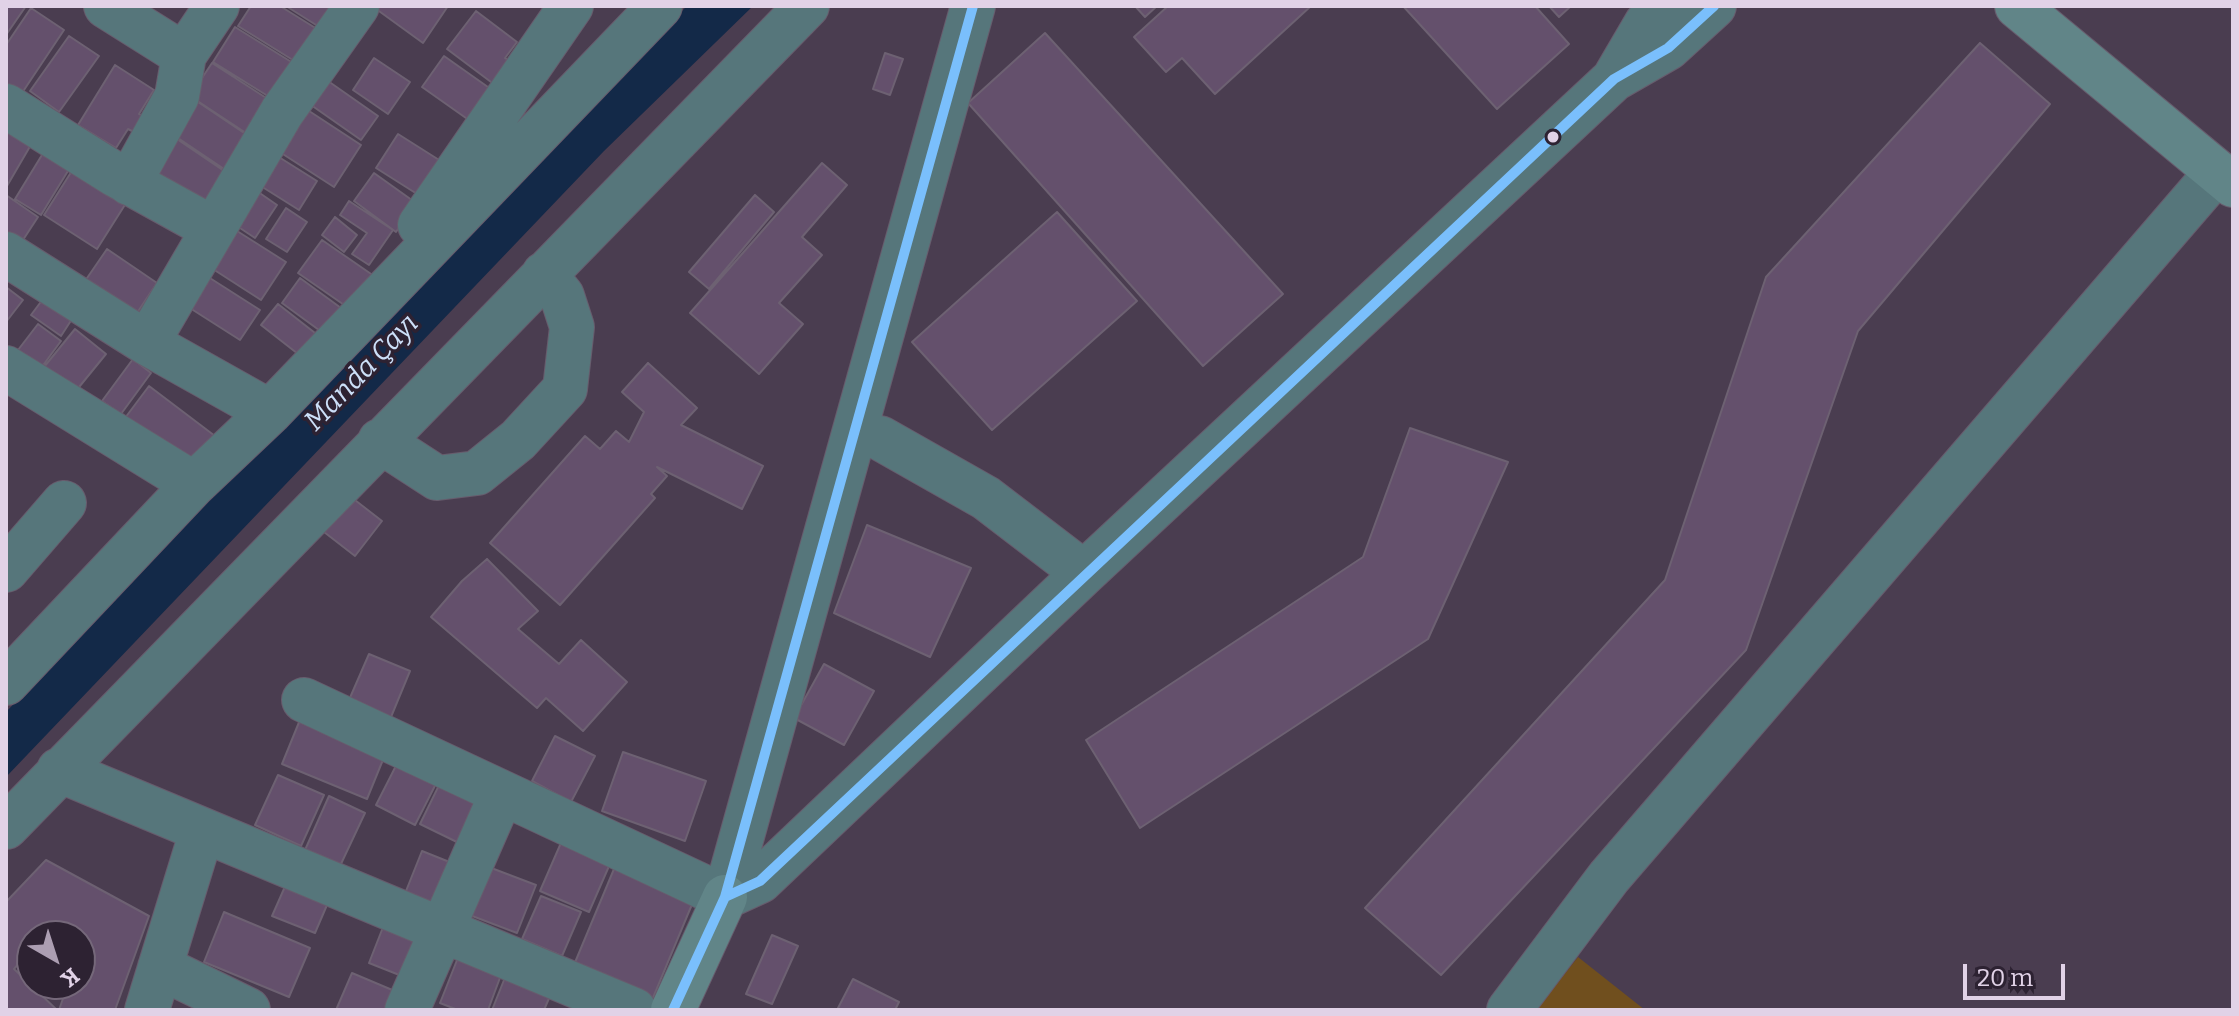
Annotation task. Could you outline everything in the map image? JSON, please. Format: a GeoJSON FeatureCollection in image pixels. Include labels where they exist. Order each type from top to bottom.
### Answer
{"type":"FeatureCollection","features":[{"type":"Feature","properties":{"kind":"main road"},"geometry":{"type":"LineString","coordinates":[[2017,6],[2225,179]]}},
{"type":"Feature","properties":{"kind":"main road"},"geometry":{"type":"LineString","coordinates":[[673,1010],[725,897]]}},
{"type":"Feature","properties":{"kind":"street"},"geometry":{"type":"LineString","coordinates":[[106,6],[184,55]]}},
{"type":"Feature","properties":{"kind":"street"},"geometry":{"type":"LineString","coordinates":[[129,183],[177,96],[184,55],[217,6]]}},
{"type":"Feature","properties":{"kind":"street"},"geometry":{"type":"LineString","coordinates":[[147,343],[282,112],[357,6]]}},
{"type":"Feature","properties":{"kind":"street"},"geometry":{"type":"LineString","coordinates":[[346,332],[571,6]]}},
{"type":"Feature","properties":{"kind":"street"},"geometry":{"type":"LineString","coordinates":[[6,683],[194,484],[270,412],[660,6]]}},
{"type":"Feature","properties":{"kind":"street"},"geometry":{"type":"LineString","coordinates":[[6,827],[807,6]]}},
{"type":"Feature","properties":{"kind":"street"},"geometry":{"type":"LineString","coordinates":[[725,897],[973,6]]}},
{"type":"Feature","properties":{"kind":"street"},"geometry":{"type":"LineString","coordinates":[[1614,79],[1646,24],[1665,6]]}},
{"type":"Feature","properties":{"kind":"street"},"geometry":{"type":"LineString","coordinates":[[304,700],[725,897],[760,881],[1084,573],[1614,79],[1668,48],[1714,6]]}},
{"type":"Feature","properties":{"kind":"street"},"geometry":{"type":"LineString","coordinates":[[6,106],[129,183],[212,228]]}},
{"type":"Feature","properties":{"kind":"street"},"geometry":{"type":"LineString","coordinates":[[1509,1010],[1609,877],[2225,179]]}},
{"type":"Feature","properties":{"kind":"street"},"geometry":{"type":"LineString","coordinates":[[6,254],[147,343],[270,412]]}},
{"type":"Feature","properties":{"kind":"street"},"geometry":{"type":"LineString","coordinates":[[380,441],[437,478],[477,473],[518,440],[565,389],[572,327],[562,296],[544,274]]}},
{"type":"Feature","properties":{"kind":"street"},"geometry":{"type":"LineString","coordinates":[[6,368],[194,484]]}},
{"type":"Feature","properties":{"kind":"street"},"geometry":{"type":"LineString","coordinates":[[880,438],[986,498],[1084,573]]}},
{"type":"Feature","properties":{"kind":"street"},"geometry":{"type":"LineString","coordinates":[[6,570],[64,503]]}},
{"type":"Feature","properties":{"kind":"street"},"geometry":{"type":"LineString","coordinates":[[59,770],[634,1010]]}},
{"type":"Feature","properties":{"kind":"street"},"geometry":{"type":"LineString","coordinates":[[407,1010],[502,793]]}},
{"type":"Feature","properties":{"kind":"street"},"geometry":{"type":"LineString","coordinates":[[147,1010],[202,831]]}},
{"type":"Feature","properties":{"kind":"street"},"geometry":{"type":"LineString","coordinates":[[160,967],[248,1010]]}},
{"type":"Feature","properties":{"kind":"shaded area"},"geometry":{"type":"Polygon","coordinates":[[[1578,957],[1645,1010],[1536,1010],[1578,957]]]}},
{"type":"Feature","properties":{"kind":"water","name":"Manda Çayı"},"geometry":{"type":"Polygon","coordinates":[[[687,6],[753,6],[604,151],[6,777],[6,712],[582,109],[687,6]]]}},
{"type":"Feature","properties":{"kind":"building"},"geometry":{"type":"Polygon","coordinates":[[[6,6],[26,6],[6,35],[6,6]]]}},
{"type":"Feature","properties":{"kind":"building"},"geometry":{"type":"Polygon","coordinates":[[[251,6],[280,6],[317,29],[296,62],[238,26],[251,6]]]}},
{"type":"Feature","properties":{"kind":"building"},"geometry":{"type":"Polygon","coordinates":[[[286,6],[339,6],[324,30],[286,6]]]}},
{"type":"Feature","properties":{"kind":"building"},"geometry":{"type":"Polygon","coordinates":[[[372,6],[448,6],[423,43],[372,6]]]}},
{"type":"Feature","properties":{"kind":"building"},"geometry":{"type":"Polygon","coordinates":[[[1135,6],[1157,6],[1145,17],[1135,6]]]}},
{"type":"Feature","properties":{"kind":"building"},"geometry":{"type":"Polygon","coordinates":[[[1168,6],[1311,6],[1215,94],[1182,58],[1166,72],[1134,37],[1168,6]]]}},
{"type":"Feature","properties":{"kind":"building"},"geometry":{"type":"Polygon","coordinates":[[[1403,6],[1535,6],[1569,44],[1497,109],[1403,6]]]}},
{"type":"Feature","properties":{"kind":"building"},"geometry":{"type":"Polygon","coordinates":[[[1549,6],[1571,6],[1559,17],[1549,6]]]}},
{"type":"Feature","properties":{"kind":"building"},"geometry":{"type":"Polygon","coordinates":[[[31,8],[64,30],[20,96],[6,87],[6,45],[31,8]]]}},
{"type":"Feature","properties":{"kind":"building"},"geometry":{"type":"Polygon","coordinates":[[[476,11],[517,42],[505,58],[520,68],[503,91],[447,49],[476,11]]]}},
{"type":"Feature","properties":{"kind":"building"},"geometry":{"type":"Polygon","coordinates":[[[235,27],[293,63],[271,98],[213,62],[235,27]]]}},
{"type":"Feature","properties":{"kind":"building"},"geometry":{"type":"Polygon","coordinates":[[[1045,33],[1283,294],[1203,366],[968,103],[1045,33]]]}},
{"type":"Feature","properties":{"kind":"building"},"geometry":{"type":"Polygon","coordinates":[[[69,36],[99,56],[59,112],[30,91],[69,36]]]}},
{"type":"Feature","properties":{"kind":"building"},"geometry":{"type":"Polygon","coordinates":[[[1980,43],[2050,104],[1858,331],[1746,650],[1441,975],[1365,908],[1665,580],[1766,277],[1980,43]]]}},
{"type":"Feature","properties":{"kind":"building"},"geometry":{"type":"Polygon","coordinates":[[[885,53],[903,59],[890,95],[873,89],[885,53]]]}},
{"type":"Feature","properties":{"kind":"building"},"geometry":{"type":"Polygon","coordinates":[[[444,56],[495,92],[473,123],[422,87],[444,56]]]}},
{"type":"Feature","properties":{"kind":"building"},"geometry":{"type":"Polygon","coordinates":[[[374,58],[410,82],[388,114],[353,90],[374,58]]]}},
{"type":"Feature","properties":{"kind":"building"},"geometry":{"type":"Polygon","coordinates":[[[212,63],[274,103],[252,137],[190,96],[212,63]]]}},
{"type":"Feature","properties":{"kind":"building"},"geometry":{"type":"Polygon","coordinates":[[[115,65],[154,90],[139,114],[146,118],[136,133],[128,129],[116,148],[78,125],[115,65]]]}},
{"type":"Feature","properties":{"kind":"building"},"geometry":{"type":"Polygon","coordinates":[[[318,74],[378,116],[361,140],[301,98],[318,74]]]}},
{"type":"Feature","properties":{"kind":"building"},"geometry":{"type":"Polygon","coordinates":[[[198,102],[253,139],[230,173],[175,136],[198,102]]]}},
{"type":"Feature","properties":{"kind":"building"},"geometry":{"type":"Polygon","coordinates":[[[303,107],[361,145],[334,187],[275,149],[303,107]]]}},
{"type":"Feature","properties":{"kind":"building"},"geometry":{"type":"Polygon","coordinates":[[[6,128],[32,143],[7,186],[6,186],[6,128]]]}},
{"type":"Feature","properties":{"kind":"building"},"geometry":{"type":"Polygon","coordinates":[[[398,134],[447,165],[425,199],[376,168],[398,134]]]}},
{"type":"Feature","properties":{"kind":"building"},"geometry":{"type":"Polygon","coordinates":[[[171,135],[230,175],[202,216],[143,176],[171,135]]]}},
{"type":"Feature","properties":{"kind":"building"},"geometry":{"type":"Polygon","coordinates":[[[45,150],[71,166],[41,215],[15,199],[45,150]]]}},
{"type":"Feature","properties":{"kind":"building"},"geometry":{"type":"Polygon","coordinates":[[[274,154],[317,181],[299,210],[256,183],[274,154]]]}},
{"type":"Feature","properties":{"kind":"building"},"geometry":{"type":"Polygon","coordinates":[[[822,163],[847,185],[802,237],[822,255],[779,303],[803,324],[759,374],[690,313],[822,163]]]}},
{"type":"Feature","properties":{"kind":"building"},"geometry":{"type":"Polygon","coordinates":[[[75,166],[128,200],[97,249],[44,215],[75,166]]]}},
{"type":"Feature","properties":{"kind":"building"},"geometry":{"type":"Polygon","coordinates":[[[374,173],[416,203],[396,232],[354,201],[374,173]]]}},
{"type":"Feature","properties":{"kind":"building"},"geometry":{"type":"Polygon","coordinates":[[[251,187],[277,205],[255,238],[228,220],[251,187]]]}},
{"type":"Feature","properties":{"kind":"building"},"geometry":{"type":"Polygon","coordinates":[[[6,195],[38,217],[21,243],[6,233],[6,195]]]}},
{"type":"Feature","properties":{"kind":"building"},"geometry":{"type":"Polygon","coordinates":[[[755,195],[774,212],[709,289],[689,272],[755,195]]]}},
{"type":"Feature","properties":{"kind":"building"},"geometry":{"type":"Polygon","coordinates":[[[349,201],[393,230],[369,265],[352,254],[367,233],[340,215],[349,201]]]}},
{"type":"Feature","properties":{"kind":"building"},"geometry":{"type":"Polygon","coordinates":[[[286,208],[307,222],[287,252],[266,239],[286,208]]]}},
{"type":"Feature","properties":{"kind":"building"},"geometry":{"type":"Polygon","coordinates":[[[1057,212],[1137,301],[992,430],[912,342],[1057,212]]]}},
{"type":"Feature","properties":{"kind":"building"},"geometry":{"type":"Polygon","coordinates":[[[335,217],[357,235],[344,252],[322,235],[335,217]]]}},
{"type":"Feature","properties":{"kind":"building"},"geometry":{"type":"Polygon","coordinates":[[[226,224],[286,262],[261,300],[202,262],[226,224]]]}},
{"type":"Feature","properties":{"kind":"building"},"geometry":{"type":"Polygon","coordinates":[[[322,240],[374,276],[350,309],[298,273],[322,240]]]}},
{"type":"Feature","properties":{"kind":"building"},"geometry":{"type":"Polygon","coordinates":[[[107,249],[157,283],[135,316],[85,281],[107,249]]]}},
{"type":"Feature","properties":{"kind":"building"},"geometry":{"type":"Polygon","coordinates":[[[202,273],[260,310],[240,340],[182,303],[202,273]]]}},
{"type":"Feature","properties":{"kind":"building"},"geometry":{"type":"Polygon","coordinates":[[[300,278],[341,308],[323,333],[282,303],[300,278]]]}},
{"type":"Feature","properties":{"kind":"building"},"geometry":{"type":"Polygon","coordinates":[[[6,287],[23,300],[6,322],[6,287]]]}},
{"type":"Feature","properties":{"kind":"building"},"geometry":{"type":"Polygon","coordinates":[[[43,299],[72,319],[61,336],[31,315],[43,299]]]}},
{"type":"Feature","properties":{"kind":"building"},"geometry":{"type":"Polygon","coordinates":[[[278,304],[324,340],[307,361],[261,325],[278,304]]]}},
{"type":"Feature","properties":{"kind":"building"},"geometry":{"type":"Polygon","coordinates":[[[38,324],[61,341],[41,368],[18,350],[38,324]]]}},
{"type":"Feature","properties":{"kind":"building"},"geometry":{"type":"Polygon","coordinates":[[[75,329],[106,354],[75,392],[44,367],[75,329]]]}},
{"type":"Feature","properties":{"kind":"building"},"geometry":{"type":"Polygon","coordinates":[[[133,359],[151,373],[121,414],[102,401],[133,359]]]}},
{"type":"Feature","properties":{"kind":"building"},"geometry":{"type":"Polygon","coordinates":[[[648,363],[697,408],[681,425],[763,466],[742,509],[657,467],[667,476],[651,494],[655,498],[560,605],[490,543],[585,436],[600,449],[616,431],[629,442],[644,412],[622,392],[648,363]]]}},
{"type":"Feature","properties":{"kind":"building"},"geometry":{"type":"Polygon","coordinates":[[[149,386],[215,436],[191,468],[125,418],[149,386]]]}},
{"type":"Feature","properties":{"kind":"building"},"geometry":{"type":"Polygon","coordinates":[[[1410,428],[1508,462],[1428,639],[1140,828],[1086,740],[1363,557],[1410,428]]]}},
{"type":"Feature","properties":{"kind":"building"},"geometry":{"type":"Polygon","coordinates":[[[342,490],[382,521],[355,556],[315,525],[342,490]]]}},
{"type":"Feature","properties":{"kind":"building"},"geometry":{"type":"Polygon","coordinates":[[[867,525],[971,568],[930,657],[834,613],[867,525]]]}},
{"type":"Feature","properties":{"kind":"building"},"geometry":{"type":"Polygon","coordinates":[[[487,559],[538,611],[518,629],[559,664],[581,640],[627,682],[583,731],[546,698],[537,708],[431,617],[462,581],[487,559]]]}},
{"type":"Feature","properties":{"kind":"building"},"geometry":{"type":"Polygon","coordinates":[[[369,654],[410,671],[391,717],[349,700],[369,654]]]}},
{"type":"Feature","properties":{"kind":"building"},"geometry":{"type":"Polygon","coordinates":[[[824,664],[874,691],[844,745],[794,718],[824,664]]]}},
{"type":"Feature","properties":{"kind":"building"},"geometry":{"type":"Polygon","coordinates":[[[304,710],[389,745],[367,799],[282,764],[304,710]]]}},
{"type":"Feature","properties":{"kind":"building"},"geometry":{"type":"Polygon","coordinates":[[[555,736],[595,756],[571,802],[532,781],[555,736]]]}},
{"type":"Feature","properties":{"kind":"building"},"geometry":{"type":"Polygon","coordinates":[[[404,750],[443,770],[415,825],[376,805],[404,750]]]}},
{"type":"Feature","properties":{"kind":"building"},"geometry":{"type":"Polygon","coordinates":[[[623,752],[706,781],[685,841],[602,811],[623,752]]]}},
{"type":"Feature","properties":{"kind":"building"},"geometry":{"type":"Polygon","coordinates":[[[446,771],[489,792],[463,845],[420,824],[446,771]]]}},
{"type":"Feature","properties":{"kind":"building"},"geometry":{"type":"Polygon","coordinates":[[[278,775],[324,795],[301,846],[255,825],[278,775]]]}},
{"type":"Feature","properties":{"kind":"building"},"geometry":{"type":"Polygon","coordinates":[[[329,796],[365,813],[340,866],[305,850],[329,796]]]}},
{"type":"Feature","properties":{"kind":"building"},"geometry":{"type":"Polygon","coordinates":[[[564,836],[613,857],[589,912],[540,891],[564,836]]]}},
{"type":"Feature","properties":{"kind":"building"},"geometry":{"type":"Polygon","coordinates":[[[422,851],[462,867],[444,912],[404,896],[422,851]]]}},
{"type":"Feature","properties":{"kind":"building"},"geometry":{"type":"Polygon","coordinates":[[[619,857],[698,890],[650,1005],[571,972],[619,857]]]}},
{"type":"Feature","properties":{"kind":"building"},"geometry":{"type":"Polygon","coordinates":[[[46,860],[149,916],[115,1010],[59,1010],[62,1000],[96,1000],[96,920],[16,920],[16,1000],[47,1000],[57,1010],[6,1010],[6,902],[46,860]]]}},
{"type":"Feature","properties":{"kind":"building"},"geometry":{"type":"Polygon","coordinates":[[[486,866],[536,885],[517,933],[467,914],[486,866]]]}},
{"type":"Feature","properties":{"kind":"building"},"geometry":{"type":"Polygon","coordinates":[[[291,873],[333,891],[315,933],[272,916],[291,873]]]}},
{"type":"Feature","properties":{"kind":"building"},"geometry":{"type":"Polygon","coordinates":[[[541,896],[581,912],[562,956],[522,939],[541,896]]]}},
{"type":"Feature","properties":{"kind":"building"},"geometry":{"type":"Polygon","coordinates":[[[224,912],[310,948],[289,997],[204,962],[224,912]]]}},
{"type":"Feature","properties":{"kind":"building"},"geometry":{"type":"Polygon","coordinates":[[[387,917],[430,935],[412,980],[369,963],[387,917]]]}},
{"type":"Feature","properties":{"kind":"building"},"geometry":{"type":"Polygon","coordinates":[[[772,935],[798,946],[772,1004],[746,994],[772,935]]]}},
{"type":"Feature","properties":{"kind":"building"},"geometry":{"type":"Polygon","coordinates":[[[461,950],[504,967],[488,1010],[458,1010],[440,1003],[461,950]]]}},
{"type":"Feature","properties":{"kind":"building"},"geometry":{"type":"Polygon","coordinates":[[[508,970],[553,989],[544,1010],[492,1010],[508,970]]]}},
{"type":"Feature","properties":{"kind":"building"},"geometry":{"type":"Polygon","coordinates":[[[352,973],[397,992],[390,1010],[336,1010],[352,973]]]}},
{"type":"Feature","properties":{"kind":"building"},"geometry":{"type":"Polygon","coordinates":[[[853,979],[899,1002],[895,1010],[837,1010],[853,979]]]}},
{"type":"Feature","properties":{"kind":"transit line"},"geometry":{"type":"LineString","coordinates":[[673,1010],[725,897],[973,6]]}},
{"type":"Feature","properties":{"kind":"transit line"},"geometry":{"type":"LineString","coordinates":[[725,897],[760,881],[1614,79],[1668,48],[1714,6]]}}]}
